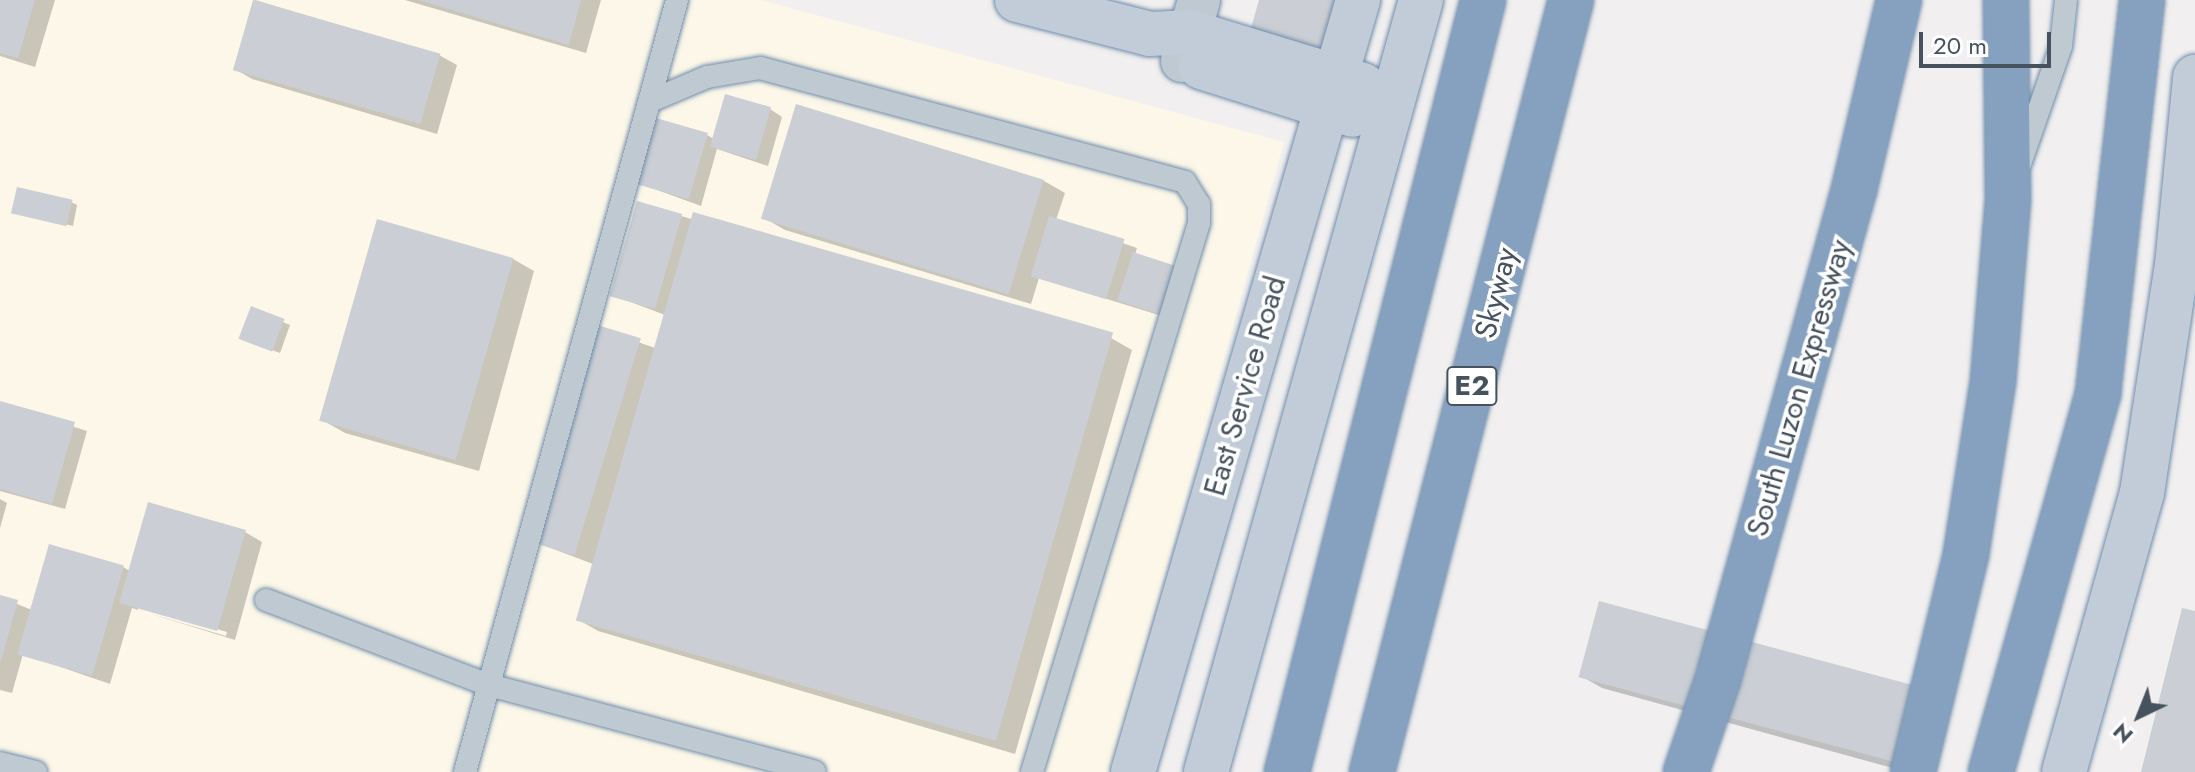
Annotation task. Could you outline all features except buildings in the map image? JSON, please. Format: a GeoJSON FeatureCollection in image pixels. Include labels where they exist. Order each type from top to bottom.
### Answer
{"type":"FeatureCollection","features":[{"type":"Feature","properties":{"kind":"highway"},"geometry":{"type":"LineString","coordinates":[[1287,772],[1483,0]]}},
{"type":"Feature","properties":{"kind":"highway","name":"Skyway"},"geometry":{"type":"LineString","coordinates":[[1372,772],[1571,0]]}},
{"type":"Feature","properties":{"kind":"highway","name":"South Luzon Expressway"},"geometry":{"type":"LineString","coordinates":[[1686,772],[1718,679],[1854,190],[1899,0]]}},
{"type":"Feature","properties":{"kind":"highway"},"geometry":{"type":"LineString","coordinates":[[1913,772],[1966,554],[1993,382],[2008,199],[2006,0]]}},
{"type":"Feature","properties":{"kind":"highway"},"geometry":{"type":"LineString","coordinates":[[1991,772],[2098,393],[2142,0]]}},
{"type":"Feature","properties":{"kind":"main road"},"geometry":{"type":"LineString","coordinates":[[1017,0],[1180,32],[1331,92],[1391,110]]}},
{"type":"Feature","properties":{"kind":"main road","name":"East Service Road"},"geometry":{"type":"LineString","coordinates":[[1133,772],[1358,0]]}},
{"type":"Feature","properties":{"kind":"main road"},"geometry":{"type":"LineString","coordinates":[[1206,772],[1421,0]]}},
{"type":"Feature","properties":{"kind":"main road"},"geometry":{"type":"LineString","coordinates":[[2064,772],[2142,493],[2177,265],[2195,77]]}},
{"type":"Feature","properties":{"kind":"lane"},"geometry":{"type":"LineString","coordinates":[[465,772],[653,100],[677,0]]}},
{"type":"Feature","properties":{"kind":"lane"},"geometry":{"type":"LineString","coordinates":[[2008,199],[2061,46],[2066,0]]}},
{"type":"Feature","properties":{"kind":"lane"},"geometry":{"type":"LineString","coordinates":[[653,100],[707,77],[760,68],[1185,182],[1199,204],[1199,223],[1032,772]]}},
{"type":"Feature","properties":{"kind":"lane"},"geometry":{"type":"LineString","coordinates":[[266,600],[489,685],[815,772]]}},
{"type":"Feature","properties":{"kind":"lane"},"geometry":{"type":"LineString","coordinates":[[0,763],[36,772]]}},
{"type":"Feature","properties":{"kind":"shaded area"},"geometry":{"type":"Polygon","coordinates":[[[0,0],[761,0],[1284,142],[1110,772],[0,772],[0,0]]]}}]}
